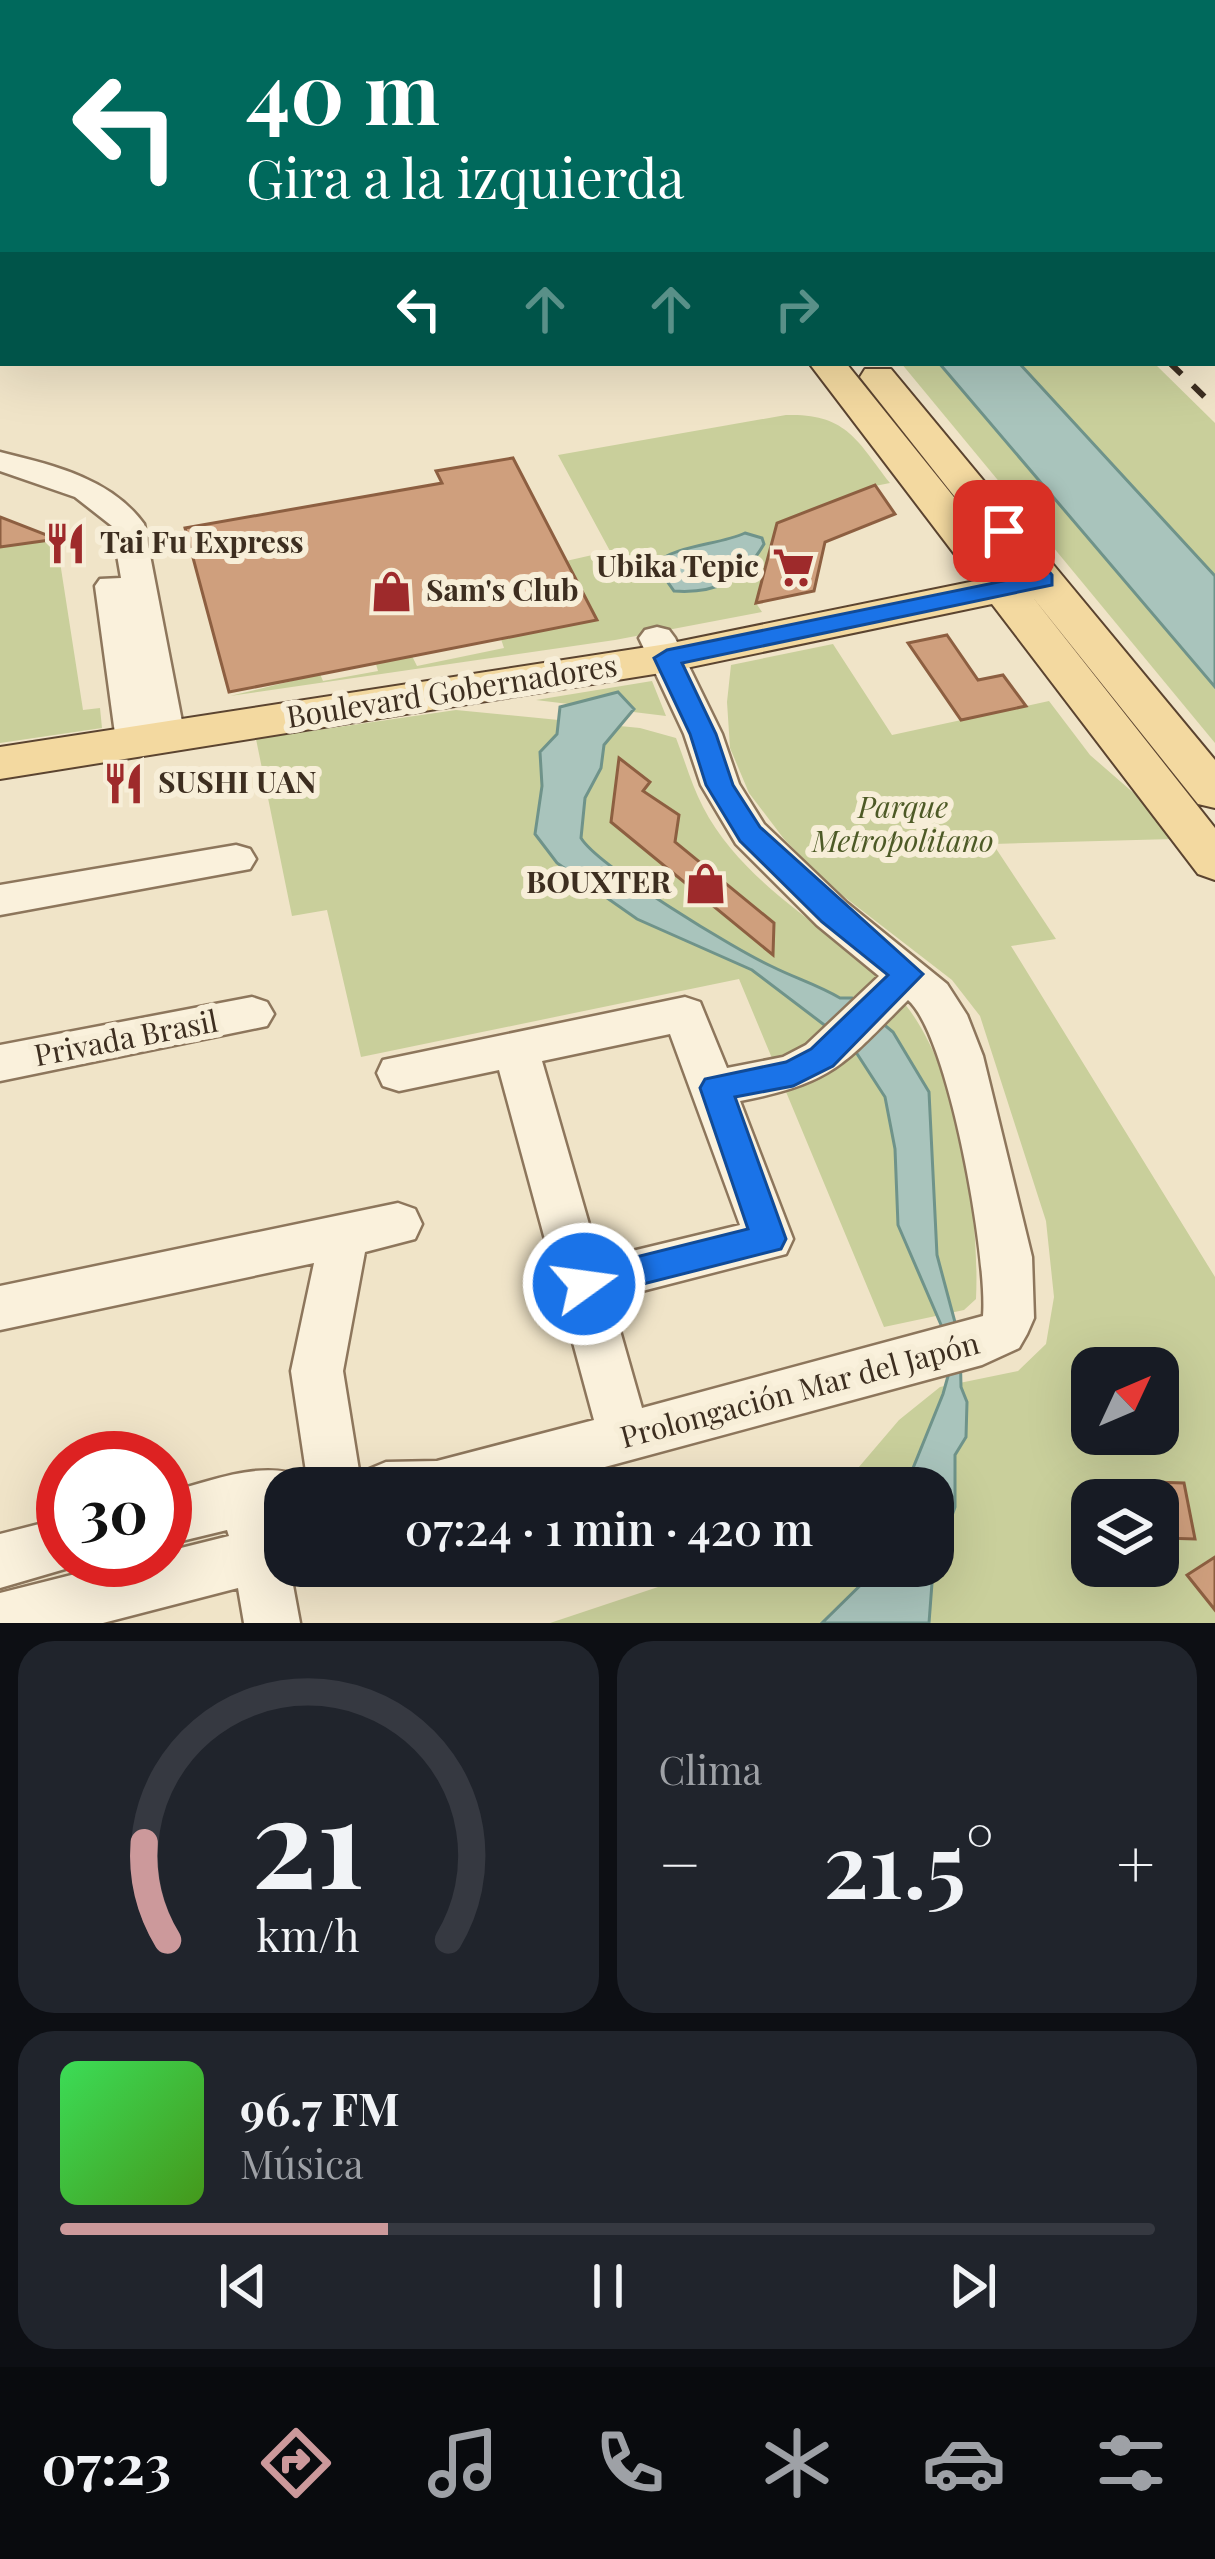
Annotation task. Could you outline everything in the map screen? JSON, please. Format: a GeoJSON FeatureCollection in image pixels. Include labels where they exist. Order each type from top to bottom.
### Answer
{"type":"FeatureCollection","features":[{"type":"Feature","properties":{"kind":"main road"},"geometry":{"type":"LineString","coordinates":[[830,366],[1215,792]]}},
{"type":"Feature","properties":{"kind":"main road"},"geometry":{"type":"LineString","coordinates":[[869,366],[1215,862]]}},
{"type":"Feature","properties":{"kind":"main road","name":"Boulevard Gobernadores"},"geometry":{"type":"LineString","coordinates":[[0,763],[149,730],[662,648],[1017,576]]}},
{"type":"Feature","properties":{"kind":"main road","name":"Boulevard Gobernadores"},"geometry":{"type":"LineString","coordinates":[[0,749],[149,730]]}},
{"type":"Feature","properties":{"kind":"street"},"geometry":{"type":"LineString","coordinates":[[0,461],[88,490],[117,509],[128,524],[149,730]]}},
{"type":"Feature","properties":{"kind":"street"},"geometry":{"type":"LineString","coordinates":[[0,479],[69,502],[93,518],[101,530],[149,730]]}},
{"type":"Feature","properties":{"kind":"street","name":"Prolongación Mar del Japón"},"geometry":{"type":"LineString","coordinates":[[512,1467],[971,1345],[994,1337],[1010,1318],[1008,1257],[962,1056],[945,1016],[893,988],[832,914],[750,834],[720,785],[703,734],[662,648]]}},
{"type":"Feature","properties":{"kind":"street"},"geometry":{"type":"LineString","coordinates":[[0,900],[236,859]]}},
{"type":"Feature","properties":{"kind":"street"},"geometry":{"type":"LineString","coordinates":[[716,1088],[793,1073],[822,1057],[893,988]]}},
{"type":"Feature","properties":{"kind":"street","name":"Privada Brasil"},"geometry":{"type":"LineString","coordinates":[[0,1063],[252,1014]]}},
{"type":"Feature","properties":{"kind":"street"},"geometry":{"type":"LineString","coordinates":[[399,1073],[685,1014],[769,1239],[584,1284]]}},
{"type":"Feature","properties":{"kind":"street"},"geometry":{"type":"LineString","coordinates":[[516,1049],[626,1438]]}},
{"type":"Feature","properties":{"kind":"street"},"geometry":{"type":"LineString","coordinates":[[0,1308],[398,1224]]}},
{"type":"Feature","properties":{"kind":"street"},"geometry":{"type":"LineString","coordinates":[[332,1467],[316,1371],[344,1237]]}},
{"type":"Feature","properties":{"kind":"street"},"geometry":{"type":"LineString","coordinates":[[192,1514],[264,1497]]}},
{"type":"Feature","properties":{"kind":"street"},"geometry":{"type":"LineString","coordinates":[[0,1561],[36,1552]]}},
{"type":"Feature","properties":{"kind":"street"},"geometry":{"type":"LineString","coordinates":[[0,1621],[264,1552]]}},
{"type":"Feature","properties":{"kind":"street"},"geometry":{"type":"LineString","coordinates":[[272,1587],[272,1623]]}},
{"type":"Feature","properties":{"kind":"green space"},"geometry":{"type":"Polygon","coordinates":[[[903,366],[941,366],[1215,688],[1215,743],[903,366]]]}},
{"type":"Feature","properties":{"kind":"green space"},"geometry":{"type":"Polygon","coordinates":[[[1023,366],[1157,366],[1215,423],[1215,575],[1023,366]]]}},
{"type":"Feature","properties":{"kind":"green space"},"geometry":{"type":"Polygon","coordinates":[[[786,415],[837,424],[890,483],[875,486],[756,603],[762,612],[615,640],[230,696],[320,674],[323,681],[378,671],[376,664],[412,656],[417,666],[504,648],[501,639],[596,620],[566,561],[610,551],[558,455],[786,415]]]}},
{"type":"Feature","properties":{"kind":"green space"},"geometry":{"type":"Polygon","coordinates":[[[47,541],[60,562],[83,710],[100,708],[102,728],[0,743],[0,547],[47,541]]]}},
{"type":"Feature","properties":{"kind":"green space","name":"Parque Metropolitano"},"geometry":{"type":"Polygon","coordinates":[[[833,644],[892,735],[1049,701],[1090,755],[1144,802],[1173,839],[993,844],[1056,939],[1011,946],[1215,1277],[1215,1623],[550,1623],[658,1587],[954,1587],[954,1467],[859,1467],[899,1420],[940,1387],[1018,1371],[1046,1344],[1054,1297],[1046,1221],[980,1016],[952,980],[829,885],[784,839],[749,793],[730,748],[731,665],[833,644]]]}},
{"type":"Feature","properties":{"kind":"green space"},"geometry":{"type":"Polygon","coordinates":[[[652,681],[666,716],[536,700],[652,681]]]}},
{"type":"Feature","properties":{"kind":"green space"},"geometry":{"type":"Polygon","coordinates":[[[456,710],[640,728],[676,738],[703,807],[743,862],[898,996],[936,1059],[961,1140],[976,1264],[976,1299],[964,1310],[884,1327],[739,979],[361,1057],[327,910],[292,916],[256,739],[456,710]]]}},
{"type":"Feature","properties":{"kind":"water"},"geometry":{"type":"Polygon","coordinates":[[[942,366],[1022,366],[1215,576],[1215,687],[942,366]]]}},
{"type":"Feature","properties":{"kind":"water"},"geometry":{"type":"Polygon","coordinates":[[[745,533],[762,538],[764,544],[747,567],[715,587],[674,591],[655,564],[674,553],[745,533]]]}},
{"type":"Feature","properties":{"kind":"water"},"geometry":{"type":"Polygon","coordinates":[[[618,692],[634,709],[604,745],[601,768],[585,798],[581,838],[593,851],[730,944],[840,998],[852,998],[893,1032],[929,1092],[937,1255],[960,1341],[961,1387],[967,1402],[966,1437],[955,1455],[954,1510],[954,1467],[913,1467],[950,1369],[948,1341],[898,1225],[895,1149],[885,1097],[852,1046],[752,970],[637,919],[557,863],[535,834],[542,786],[540,752],[557,734],[560,707],[618,692]]]}},
{"type":"Feature","properties":{"kind":"water"},"geometry":{"type":"Polygon","coordinates":[[[859,1587],[932,1587],[929,1623],[822,1623],[859,1587]]]}},
{"type":"Feature","properties":{"kind":"building","name":"Sam's Club"},"geometry":{"type":"Polygon","coordinates":[[[513,458],[597,620],[229,692],[185,528],[442,483],[436,471],[513,458]]]}},
{"type":"Feature","properties":{"kind":"building","name":"Ubika Tepic"},"geometry":{"type":"Polygon","coordinates":[[[875,485],[895,514],[825,542],[814,591],[756,603],[777,523],[875,485]]]}},
{"type":"Feature","properties":{"kind":"building"},"geometry":{"type":"Polygon","coordinates":[[[0,517],[57,539],[0,547],[0,517]]]}},
{"type":"Feature","properties":{"kind":"building"},"geometry":{"type":"Polygon","coordinates":[[[947,635],[978,680],[1003,675],[1026,706],[961,720],[908,643],[947,635]]]}},
{"type":"Feature","properties":{"kind":"building","name":"BOUXTER"},"geometry":{"type":"Polygon","coordinates":[[[619,758],[650,782],[643,791],[679,815],[675,842],[774,923],[773,955],[611,822],[619,758]]]}},
{"type":"Feature","properties":{"kind":"building"},"geometry":{"type":"Polygon","coordinates":[[[1179,1483],[1184,1483],[1195,1539],[1179,1539],[1179,1483]]]}},
{"type":"Feature","properties":{"kind":"building"},"geometry":{"type":"Polygon","coordinates":[[[1215,1557],[1215,1610],[1187,1575],[1215,1557]]]}},
{"type":"Feature","properties":{"kind":"railway"},"geometry":{"type":"LineString","coordinates":[[1173,366],[1215,407]]}},
{"type":"Feature","properties":{"kind":"place","name":"Tai Fu Express"},"geometry":{"type":"Point","coordinates":[66,543]}},
{"type":"Feature","properties":{"kind":"place","name":"Ubika Tepic"},"geometry":{"type":"Point","coordinates":[793,567]}},
{"type":"Feature","properties":{"kind":"place","name":"Sam's Club"},"geometry":{"type":"Point","coordinates":[392,591]}},
{"type":"Feature","properties":{"kind":"place","name":"SUSHI UAN"},"geometry":{"type":"Point","coordinates":[124,783]}},
{"type":"Feature","properties":{"kind":"place","name":"BOUXTER"},"geometry":{"type":"Point","coordinates":[705,883]}},
{"type":"Feature","properties":{"kind":"route"},"geometry":{"type":"LineString","coordinates":[[584,1284],[769,1239],[716,1088],[793,1073],[822,1057],[908,974],[832,914],[750,834],[720,785],[703,734],[667,658],[1044,580],[1004,531]]}}]}
